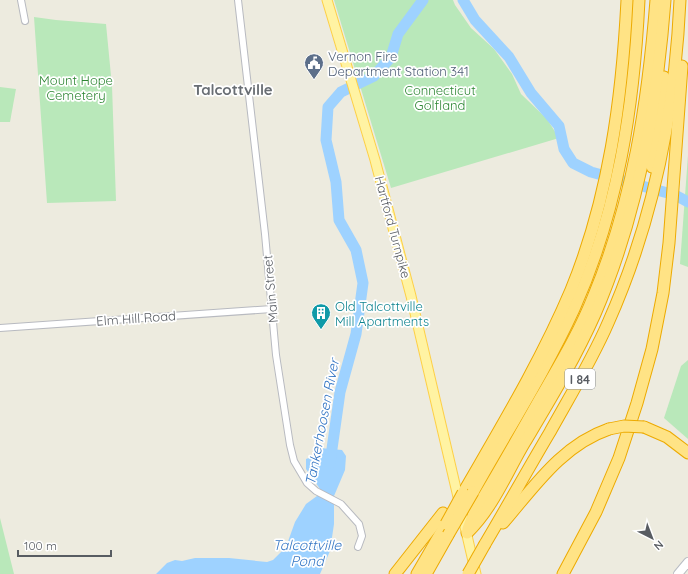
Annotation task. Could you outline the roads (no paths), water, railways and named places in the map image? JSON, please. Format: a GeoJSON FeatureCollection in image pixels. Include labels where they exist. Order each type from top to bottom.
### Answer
{"type":"FeatureCollection","features":[{"type":"Feature","properties":{"kind":"highway"},"geometry":{"type":"LineString","coordinates":[[395,574],[468,492],[470,480],[533,369],[565,303],[583,257],[602,194],[609,161],[622,81],[627,0]]}},
{"type":"Feature","properties":{"kind":"highway"},"geometry":{"type":"LineString","coordinates":[[426,574],[448,535],[468,492],[540,375],[568,321],[593,260],[613,196],[620,163],[634,79],[639,0]]}},
{"type":"Feature","properties":{"kind":"highway"},"geometry":{"type":"LineString","coordinates":[[646,170],[649,71],[656,0]]}},
{"type":"Feature","properties":{"kind":"highway"},"geometry":{"type":"LineString","coordinates":[[646,170],[665,0]]}},
{"type":"Feature","properties":{"kind":"highway"},"geometry":{"type":"LineString","coordinates":[[467,533],[488,508],[578,350],[605,290],[630,201],[646,170],[663,88],[668,0]]}},
{"type":"Feature","properties":{"kind":"highway","name":"I 84"},"geometry":{"type":"LineString","coordinates":[[468,574],[576,386],[603,335],[627,278],[653,193],[646,170],[674,86],[680,0]]}},
{"type":"Feature","properties":{"kind":"highway"},"geometry":{"type":"LineString","coordinates":[[563,574],[602,499],[633,417],[658,321],[672,211],[683,72],[679,22]]}},
{"type":"Feature","properties":{"kind":"highway"},"geometry":{"type":"LineString","coordinates":[[486,543],[536,482],[554,464],[586,439],[609,429],[624,426],[644,428],[667,437],[688,453]]}},
{"type":"Feature","properties":{"kind":"highway"},"geometry":{"type":"LineString","coordinates":[[417,574],[445,518]]}},
{"type":"Feature","properties":{"kind":"main road","name":"Hartford Turnpike"},"geometry":{"type":"LineString","coordinates":[[327,0],[409,288],[476,574]]}},
{"type":"Feature","properties":{"kind":"main road"},"geometry":{"type":"LineString","coordinates":[[678,574],[688,562]]}},
{"type":"Feature","properties":{"kind":"street"},"geometry":{"type":"LineString","coordinates":[[21,0],[25,21]]}},
{"type":"Feature","properties":{"kind":"street","name":"Main Street"},"geometry":{"type":"LineString","coordinates":[[238,0],[276,355],[292,453],[294,461],[302,477],[316,491],[335,500],[349,511],[359,524],[362,536],[358,547]]}},
{"type":"Feature","properties":{"kind":"street","name":"Elm Hill Road"},"geometry":{"type":"LineString","coordinates":[[0,328],[272,308]]}},
{"type":"Feature","properties":{"kind":"water","name":"Talcottville Pond"},"geometry":{"type":"Polygon","coordinates":[[[320,448],[342,450],[346,456],[345,470],[334,496],[334,524],[330,551],[320,574],[156,574],[167,563],[175,560],[182,561],[195,558],[229,558],[267,562],[273,560],[286,547],[295,522],[306,504],[317,496],[320,489],[306,469],[306,459],[317,455],[320,448]]]}},
{"type":"Feature","properties":{"kind":"waterway","name":"Tankerhoosen River"},"geometry":{"type":"LineString","coordinates":[[330,463],[340,392],[356,334],[363,283],[356,250],[339,220],[336,182],[326,140],[328,107],[341,92],[374,76],[391,57],[398,34],[423,0]]}},
{"type":"Feature","properties":{"kind":"waterway"},"geometry":{"type":"LineString","coordinates":[[463,0],[475,20],[509,57],[531,93],[559,126],[564,149],[573,163],[591,172],[675,195],[688,202]]}},
{"type":"Feature","properties":{"kind":"place","name":"Vernon Fire Department Station 341"},"geometry":{"type":"Point","coordinates":[314,80]}},
{"type":"Feature","properties":{"kind":"place","name":"Old Talcottville Mill Apartments"},"geometry":{"type":"Point","coordinates":[321,330]}},
{"type":"Feature","properties":{"kind":"district","name":"Talcottville"},"geometry":{"type":"Point","coordinates":[233,89]}},
{"type":"Feature","properties":{"kind":"park label","name":"Mount Hope Cemetery"},"geometry":{"type":"Point","coordinates":[76,88]}},
{"type":"Feature","properties":{"kind":"park label","name":"Connecticut Golfland"},"geometry":{"type":"Point","coordinates":[440,98]}}]}
